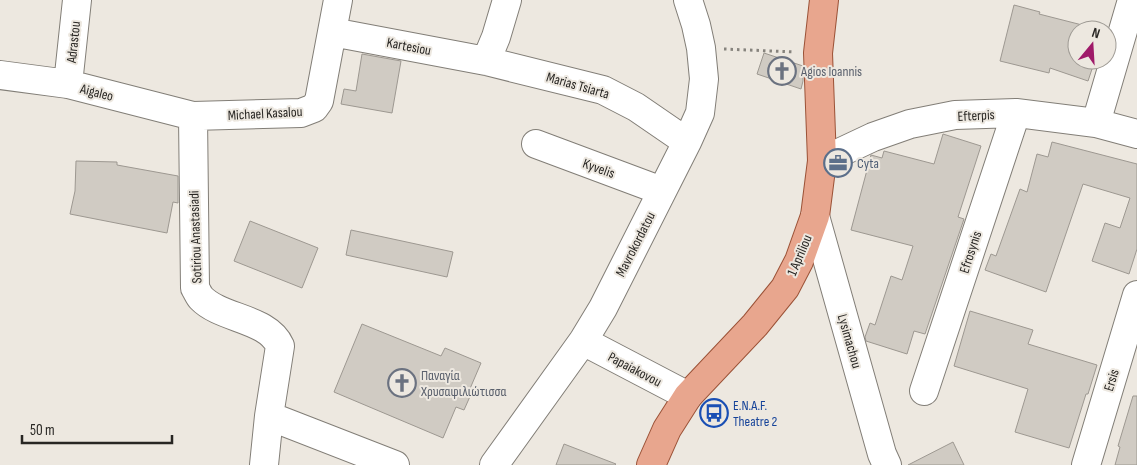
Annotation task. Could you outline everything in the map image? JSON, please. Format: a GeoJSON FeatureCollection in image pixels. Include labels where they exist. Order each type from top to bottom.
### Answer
{"type":"FeatureCollection","features":[{"type":"Feature","properties":{"kind":"main road","name":"1 Apriliou"},"geometry":{"type":"LineString","coordinates":[[653,464],[666,429],[688,396],[755,325],[785,288],[799,261],[815,216],[822,161],[818,53],[824,0]]}},
{"type":"Feature","properties":{"kind":"street","name":"Adrastou"},"geometry":{"type":"LineString","coordinates":[[68,84],[77,0]]}},
{"type":"Feature","properties":{"kind":"street","name":"Michael Kasalou"},"geometry":{"type":"LineString","coordinates":[[193,116],[302,114],[314,108],[319,101],[322,88],[338,0]]}},
{"type":"Feature","properties":{"kind":"street"},"geometry":{"type":"LineString","coordinates":[[486,61],[496,37],[507,0]]}},
{"type":"Feature","properties":{"kind":"street","name":"Mavrokordatou"},"geometry":{"type":"LineString","coordinates":[[494,465],[583,341],[603,308],[700,113],[704,79],[701,48],[688,0]]}},
{"type":"Feature","properties":{"kind":"street"},"geometry":{"type":"LineString","coordinates":[[1096,122],[1132,0]]}},
{"type":"Feature","properties":{"kind":"street","name":"Kartesiou"},"geometry":{"type":"LineString","coordinates":[[332,32],[486,61]]}},
{"type":"Feature","properties":{"kind":"street","name":"Marias Tsiarta"},"geometry":{"type":"LineString","coordinates":[[486,61],[603,90],[636,106],[687,142]]}},
{"type":"Feature","properties":{"kind":"street","name":"Aigaleo"},"geometry":{"type":"LineString","coordinates":[[0,75],[68,84],[193,116]]}},
{"type":"Feature","properties":{"kind":"street","name":"Efterpis"},"geometry":{"type":"LineString","coordinates":[[822,161],[873,137],[910,124],[955,116],[1016,113],[1096,122],[1137,134]]}},
{"type":"Feature","properties":{"kind":"street","name":"Efrosynis"},"geometry":{"type":"LineString","coordinates":[[924,391],[1016,113]]}},
{"type":"Feature","properties":{"kind":"street","name":"Sotiriou Anastasiadi"},"geometry":{"type":"LineString","coordinates":[[193,116],[196,288],[200,298],[209,304],[262,328],[277,339],[280,346],[269,416]]}},
{"type":"Feature","properties":{"kind":"street","name":"Kyvelis"},"geometry":{"type":"LineString","coordinates":[[536,144],[662,191]]}},
{"type":"Feature","properties":{"kind":"street","name":"Lysimachou"},"geometry":{"type":"LineString","coordinates":[[815,216],[887,465]]}},
{"type":"Feature","properties":{"kind":"street","name":"Ersis"},"geometry":{"type":"LineString","coordinates":[[1086,465],[1137,295]]}},
{"type":"Feature","properties":{"kind":"street","name":"Papaiakovou"},"geometry":{"type":"LineString","coordinates":[[583,341],[688,396]]}},
{"type":"Feature","properties":{"kind":"street"},"geometry":{"type":"LineString","coordinates":[[264,465],[269,416],[395,465]]}},
{"type":"Feature","properties":{"kind":"path"},"geometry":{"type":"LineString","coordinates":[[701,48],[818,53]]}},
{"type":"Feature","properties":{"kind":"building"},"geometry":{"type":"Polygon","coordinates":[[[1014,5],[1067,21],[1067,70],[1092,70],[1088,81],[1050,68],[1049,73],[1000,61],[1014,5]]]}},
{"type":"Feature","properties":{"kind":"building","name":"Agios Ioannis"},"geometry":{"type":"Polygon","coordinates":[[[764,53],[803,66],[801,89],[757,74],[764,53]]]}},
{"type":"Feature","properties":{"kind":"building"},"geometry":{"type":"Polygon","coordinates":[[[362,54],[401,61],[392,113],[341,104],[344,89],[356,91],[362,54]]]}},
{"type":"Feature","properties":{"kind":"building"},"geometry":{"type":"Polygon","coordinates":[[[943,134],[981,146],[958,217],[964,219],[925,334],[914,331],[907,354],[866,341],[865,337],[870,323],[875,325],[891,276],[902,280],[913,246],[851,230],[871,155],[882,158],[884,151],[934,164],[943,134]]]}},
{"type":"Feature","properties":{"kind":"building"},"geometry":{"type":"Polygon","coordinates":[[[1052,142],[1137,164],[1137,249],[1129,274],[1092,261],[1105,223],[1120,228],[1130,198],[1083,184],[1046,292],[985,270],[991,254],[996,256],[1020,189],[1027,192],[1037,154],[1048,157],[1052,142]]]}},
{"type":"Feature","properties":{"kind":"building"},"geometry":{"type":"Polygon","coordinates":[[[76,161],[117,162],[117,165],[178,176],[178,203],[173,202],[167,233],[70,214],[75,191],[76,161]]]}},
{"type":"Feature","properties":{"kind":"building"},"geometry":{"type":"Polygon","coordinates":[[[250,221],[318,248],[302,288],[234,261],[250,221]]]}},
{"type":"Feature","properties":{"kind":"building"},"geometry":{"type":"Polygon","coordinates":[[[351,230],[453,252],[447,277],[346,255],[351,230]]]}},
{"type":"Feature","properties":{"kind":"building"},"geometry":{"type":"Polygon","coordinates":[[[970,311],[1033,330],[1028,344],[1097,365],[1069,448],[1015,432],[1028,389],[954,366],[970,311]]]}},
{"type":"Feature","properties":{"kind":"building","name":"Παναγία Χρυσαφιλιώτισσα"},"geometry":{"type":"Polygon","coordinates":[[[362,324],[441,356],[445,348],[481,363],[469,391],[472,392],[464,410],[456,407],[443,438],[334,392],[362,324]]]}},
{"type":"Feature","properties":{"kind":"building"},"geometry":{"type":"Polygon","coordinates":[[[1133,396],[1137,396],[1137,465],[1115,465],[1120,447],[1118,446],[1133,396]]]}},
{"type":"Feature","properties":{"kind":"building"},"geometry":{"type":"Polygon","coordinates":[[[953,442],[964,465],[908,465],[953,442]]]}},
{"type":"Feature","properties":{"kind":"building"},"geometry":{"type":"Polygon","coordinates":[[[564,444],[616,464],[556,465],[564,444]]]}},
{"type":"Feature","properties":{"kind":"place","name":"Agios Ioannis"},"geometry":{"type":"Point","coordinates":[782,71]}},
{"type":"Feature","properties":{"kind":"place","name":"Cyta"},"geometry":{"type":"Point","coordinates":[838,163]}},
{"type":"Feature","properties":{"kind":"place","name":"Παναγία Χρυσαφιλιώτισσα"},"geometry":{"type":"Point","coordinates":[402,383]}},
{"type":"Feature","properties":{"kind":"place","name":"E.N.A.F. Theatre 2"},"geometry":{"type":"Point","coordinates":[714,413]}}]}
